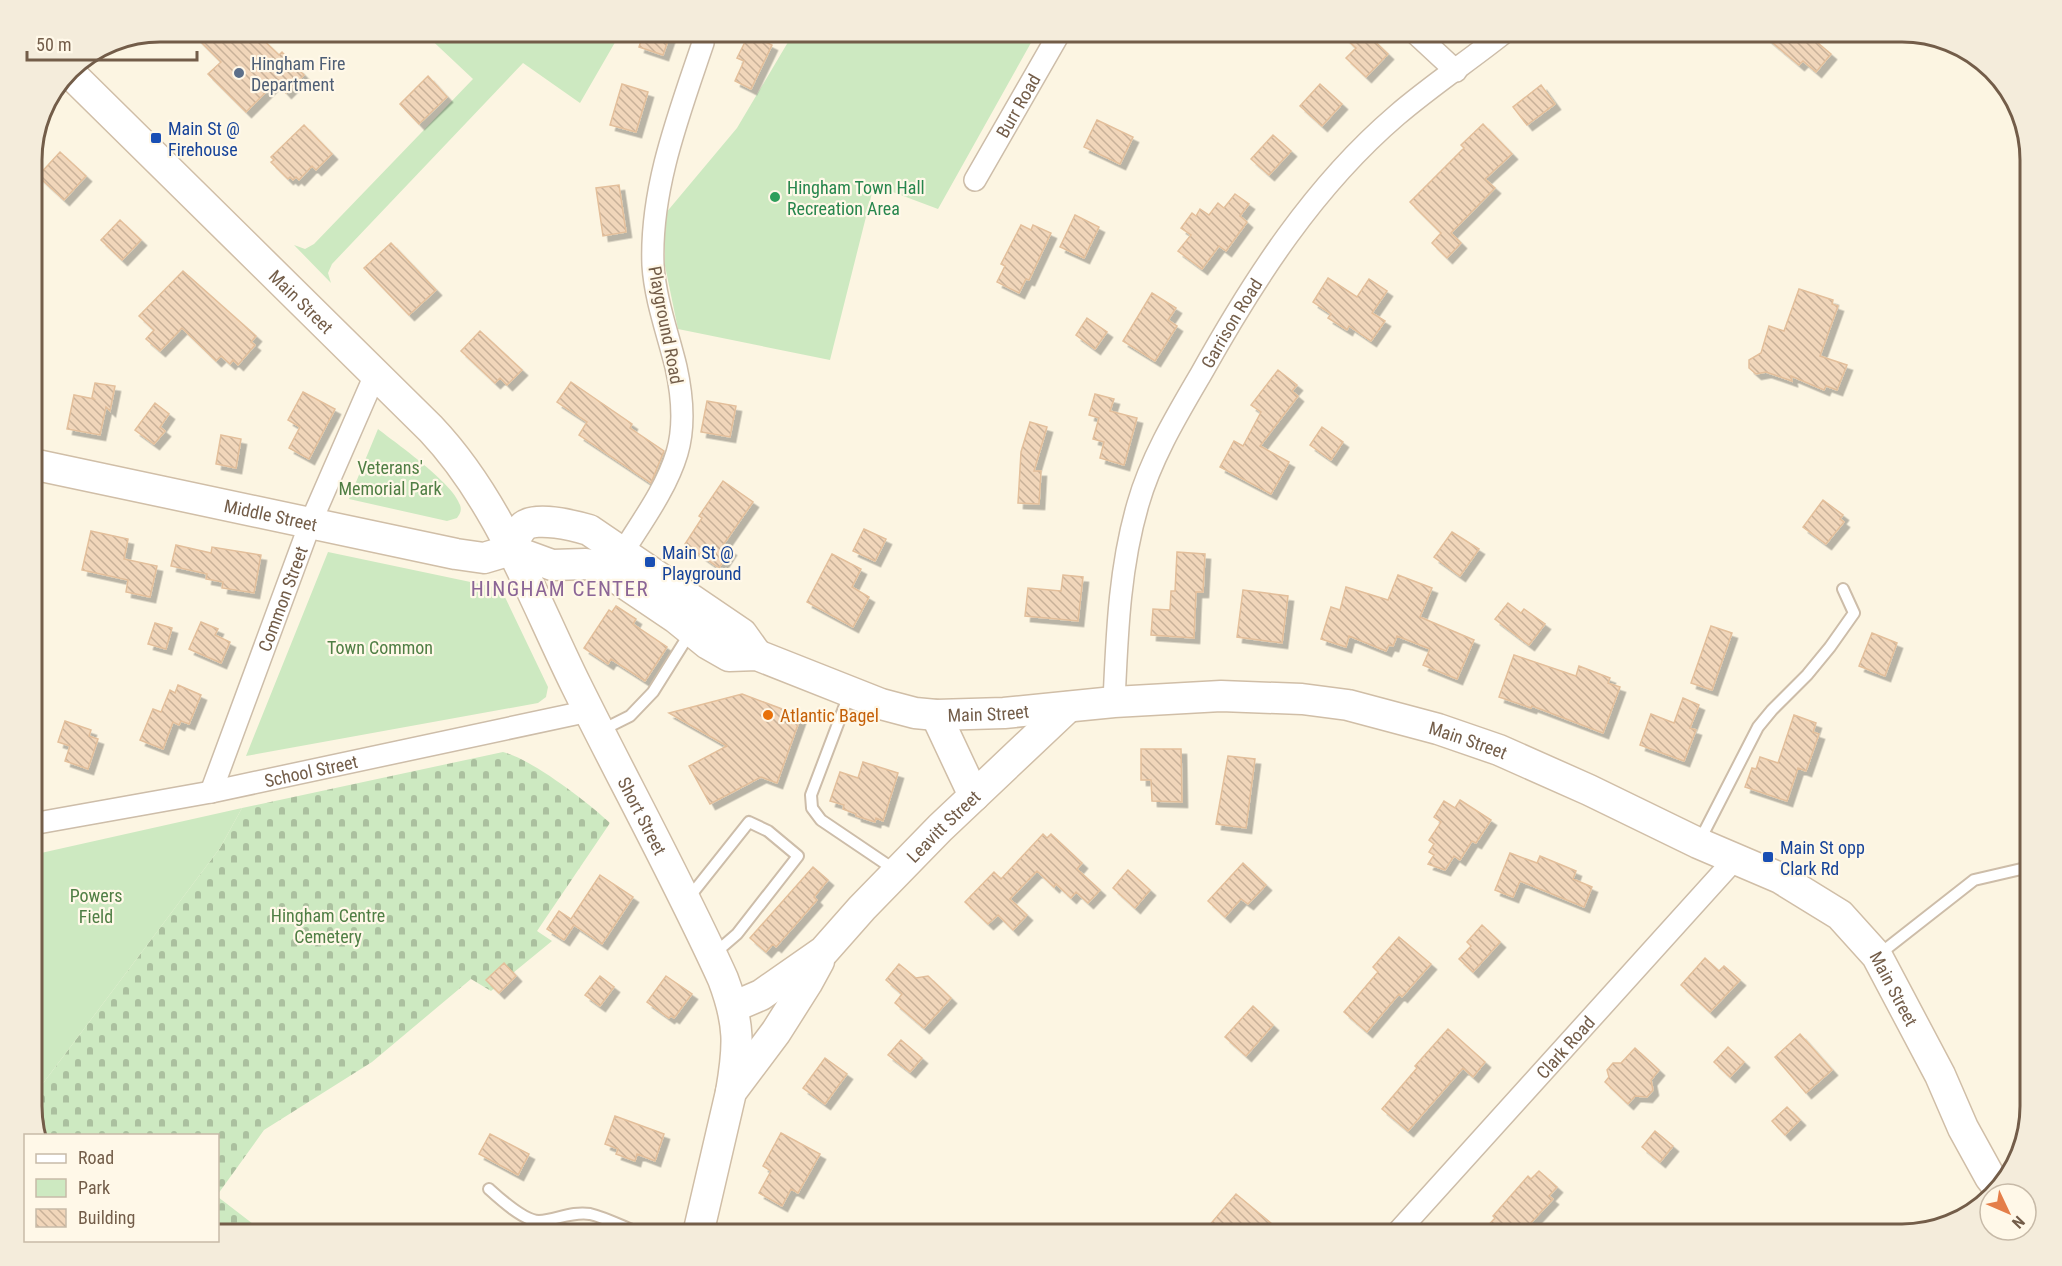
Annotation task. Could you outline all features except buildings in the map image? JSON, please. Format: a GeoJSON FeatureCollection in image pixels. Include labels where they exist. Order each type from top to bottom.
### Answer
{"type":"FeatureCollection","features":[{"type":"Feature","properties":{"kind":"main road","name":"Main Street"},"geometry":{"type":"LineString","coordinates":[[78,76],[431,429],[460,462],[484,498],[512,550],[552,566],[586,564],[599,566],[616,562]]}},
{"type":"Feature","properties":{"kind":"main road","name":"Middle Street"},"geometry":{"type":"LineString","coordinates":[[42,466],[310,524],[484,558],[512,550]]}},
{"type":"Feature","properties":{"kind":"main road","name":"Main Street"},"geometry":{"type":"LineString","coordinates":[[512,550],[517,534],[530,522],[565,524],[589,530],[642,597],[699,620],[708,644],[729,656],[757,655],[881,704],[915,712],[936,715],[1004,713],[1114,702],[1221,696],[1302,699],[1348,705],[1438,729],[1499,750],[1589,790],[1698,843],[1780,878],[1840,915],[1877,956],[1940,1075],[1963,1128],[1993,1181]]}},
{"type":"Feature","properties":{"kind":"main road","name":"Short Street"},"geometry":{"type":"LineString","coordinates":[[512,550],[594,722],[712,955],[733,1007],[737,1034],[737,1059],[731,1092]]}},
{"type":"Feature","properties":{"kind":"main road","name":"Leavitt Street"},"geometry":{"type":"LineString","coordinates":[[733,1007],[761,995],[824,951],[897,872],[1068,707]]}},
{"type":"Feature","properties":{"kind":"main road"},"geometry":{"type":"LineString","coordinates":[[936,715],[974,796]]}},
{"type":"Feature","properties":{"kind":"main road","name":"Leavitt Street"},"geometry":{"type":"LineString","coordinates":[[700,1224],[731,1092],[796,1002],[824,951]]}},
{"type":"Feature","properties":{"kind":"street","name":"Playground Road"},"geometry":{"type":"LineString","coordinates":[[616,562],[660,490],[677,454],[681,434],[682,410],[676,369],[663,321],[653,267],[653,233],[669,149],[703,42]]}},
{"type":"Feature","properties":{"kind":"street","name":"Burr Road"},"geometry":{"type":"LineString","coordinates":[[975,180],[1054,42]]}},
{"type":"Feature","properties":{"kind":"street"},"geometry":{"type":"LineString","coordinates":[[1425,42],[1456,71]]}},
{"type":"Feature","properties":{"kind":"street","name":"Garrison Road"},"geometry":{"type":"LineString","coordinates":[[1114,702],[1121,581],[1137,505],[1147,478],[1176,418],[1227,328],[1277,250],[1316,195],[1397,114],[1492,42]]}},
{"type":"Feature","properties":{"kind":"street","name":"Common Street"},"geometry":{"type":"LineString","coordinates":[[211,792],[310,524],[375,375]]}},
{"type":"Feature","properties":{"kind":"street","name":"School Street"},"geometry":{"type":"LineString","coordinates":[[42,822],[594,722]]}},
{"type":"Feature","properties":{"kind":"street","name":"Clark Road"},"geometry":{"type":"LineString","coordinates":[[1405,1224],[1735,859]]}},
{"type":"Feature","properties":{"kind":"lane"},"geometry":{"type":"LineString","coordinates":[[1698,843],[1758,727],[1807,675],[1854,613],[1842,589]]}},
{"type":"Feature","properties":{"kind":"lane"},"geometry":{"type":"LineString","coordinates":[[594,722],[630,716],[653,692],[699,620]]}},
{"type":"Feature","properties":{"kind":"lane"},"geometry":{"type":"LineString","coordinates":[[850,692],[811,795],[812,808],[821,820],[897,872]]}},
{"type":"Feature","properties":{"kind":"lane"},"geometry":{"type":"LineString","coordinates":[[686,902],[749,822],[768,831],[798,856],[737,934],[712,955]]}},
{"type":"Feature","properties":{"kind":"lane"},"geometry":{"type":"LineString","coordinates":[[1877,956],[1974,880],[2020,869]]}},
{"type":"Feature","properties":{"kind":"lane"},"geometry":{"type":"LineString","coordinates":[[489,1189],[503,1202],[523,1215],[538,1221],[564,1215],[589,1214],[616,1224]]}},
{"type":"Feature","properties":{"kind":"green space"},"geometry":{"type":"Polygon","coordinates":[[[434,42],[615,42],[580,103],[523,63],[332,264],[328,273],[331,283],[294,245],[305,249],[314,244],[473,79],[434,42]]]}},
{"type":"Feature","properties":{"kind":"green space","name":"Hingham Town Hall Recreation Area"},"geometry":{"type":"Polygon","coordinates":[[[788,42],[1031,42],[938,209],[874,185],[830,360],[678,329],[665,266],[665,214],[737,128],[788,42]]]}},
{"type":"Feature","properties":{"kind":"green space","name":"Veterans' Memorial Park"},"geometry":{"type":"Polygon","coordinates":[[[378,429],[424,464],[447,486],[460,505],[461,509],[457,518],[447,521],[349,499],[378,429]]]}},
{"type":"Feature","properties":{"kind":"green space","name":"Town Common"},"geometry":{"type":"Polygon","coordinates":[[[328,552],[499,588],[548,687],[546,697],[538,703],[246,756],[328,552]]]}},
{"type":"Feature","properties":{"kind":"green space","name":"Hingham Centre Cemetery"},"geometry":{"type":"Polygon","coordinates":[[[503,752],[543,772],[574,793],[610,823],[537,931],[552,941],[491,991],[471,979],[372,1062],[264,1130],[219,1193],[219,1134],[45,1134],[42,1114],[42,1085],[220,848],[242,808],[503,752]]]}},
{"type":"Feature","properties":{"kind":"green space","name":"Powers Field"},"geometry":{"type":"Polygon","coordinates":[[[242,808],[220,848],[42,1085],[42,853],[242,808]]]}},
{"type":"Feature","properties":{"kind":"green space"},"geometry":{"type":"Polygon","coordinates":[[[219,1198],[253,1224],[219,1224],[219,1198]]]}},
{"type":"Feature","properties":{"kind":"place","name":"Hingham Fire Department"},"geometry":{"type":"Point","coordinates":[239,73]}},
{"type":"Feature","properties":{"kind":"place","name":"Main St @ Firehouse"},"geometry":{"type":"Point","coordinates":[156,138]}},
{"type":"Feature","properties":{"kind":"place","name":"Hingham Town Hall Recreation Area"},"geometry":{"type":"Point","coordinates":[775,197]}},
{"type":"Feature","properties":{"kind":"place","name":"Main St @ Playground"},"geometry":{"type":"Point","coordinates":[650,562]}},
{"type":"Feature","properties":{"kind":"place","name":"Atlantic Bagel"},"geometry":{"type":"Point","coordinates":[768,715]}},
{"type":"Feature","properties":{"kind":"place","name":"Main St opp Clark Rd"},"geometry":{"type":"Point","coordinates":[1768,857]}},
{"type":"Feature","properties":{"kind":"district","name":"HINGHAM CENTER"},"geometry":{"type":"Point","coordinates":[560,589]}}]}
